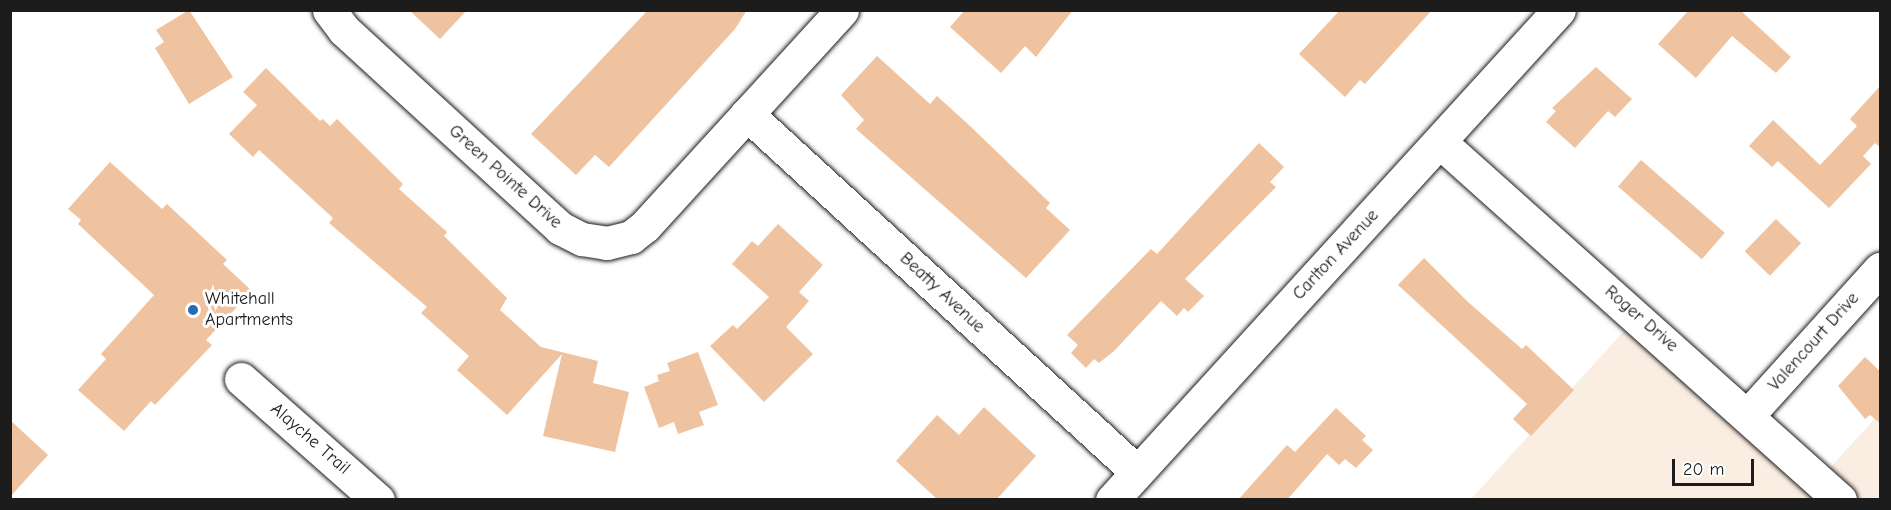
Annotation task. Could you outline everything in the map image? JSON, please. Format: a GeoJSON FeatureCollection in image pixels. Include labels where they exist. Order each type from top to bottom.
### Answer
{"type":"FeatureCollection","features":[{"type":"Feature","properties":{"kind":"street","name":"Green Pointe Drive"},"geometry":{"type":"LineString","coordinates":[[329,10],[344,30],[560,228],[582,239],[607,243],[638,232],[842,10]]}},
{"type":"Feature","properties":{"kind":"street","name":"Carlton Avenue"},"geometry":{"type":"LineString","coordinates":[[1113,500],[1559,10]]}},
{"type":"Feature","properties":{"kind":"street","name":"Beatty Avenue"},"geometry":{"type":"LineString","coordinates":[[747,114],[1137,472]]}},
{"type":"Feature","properties":{"kind":"street","name":"Roger Drive"},"geometry":{"type":"LineString","coordinates":[[1440,142],[1748,415],[1840,500]]}},
{"type":"Feature","properties":{"kind":"street","name":"Valencourt Drive"},"geometry":{"type":"LineString","coordinates":[[1748,415],[1881,269]]}},
{"type":"Feature","properties":{"kind":"street","name":"Alayche Trail"},"geometry":{"type":"LineString","coordinates":[[241,379],[378,500]]}},
{"type":"Feature","properties":{"kind":"shaded area"},"geometry":{"type":"Polygon","coordinates":[[[1647,306],[1827,471],[1880,413],[1880,499],[1470,500],[1647,306]]]}},
{"type":"Feature","properties":{"kind":"building"},"geometry":{"type":"Polygon","coordinates":[[[189,10],[233,77],[189,104],[155,48],[164,42],[156,30],[189,10]]]}},
{"type":"Feature","properties":{"kind":"building"},"geometry":{"type":"Polygon","coordinates":[[[409,10],[467,10],[440,39],[409,10]]]}},
{"type":"Feature","properties":{"kind":"building"},"geometry":{"type":"Polygon","coordinates":[[[648,10],[747,10],[735,29],[609,167],[595,155],[576,175],[531,134],[648,10]]]}},
{"type":"Feature","properties":{"kind":"building"},"geometry":{"type":"Polygon","coordinates":[[[965,10],[1073,10],[1036,57],[1025,46],[1001,73],[950,27],[965,10]]]}},
{"type":"Feature","properties":{"kind":"building"},"geometry":{"type":"Polygon","coordinates":[[[1340,10],[1432,10],[1365,84],[1360,80],[1345,97],[1299,54],[1340,10]]]}},
{"type":"Feature","properties":{"kind":"building"},"geometry":{"type":"Polygon","coordinates":[[[1689,10],[1740,10],[1791,57],[1776,73],[1732,36],[1696,78],[1658,44],[1689,10]]]}},
{"type":"Feature","properties":{"kind":"building"},"geometry":{"type":"Polygon","coordinates":[[[877,56],[930,104],[937,96],[1050,203],[1046,208],[1070,230],[1026,278],[856,129],[864,120],[841,95],[877,56]]]}},
{"type":"Feature","properties":{"kind":"building"},"geometry":{"type":"Polygon","coordinates":[[[1596,67],[1632,99],[1615,117],[1608,111],[1575,148],[1546,122],[1556,111],[1552,108],[1596,67]]]}},
{"type":"Feature","properties":{"kind":"building"},"geometry":{"type":"Polygon","coordinates":[[[266,68],[320,121],[323,119],[330,126],[337,119],[403,184],[399,189],[447,232],[444,236],[507,298],[500,310],[541,347],[598,361],[593,383],[629,392],[615,452],[543,436],[562,354],[507,415],[457,370],[469,356],[421,313],[427,307],[329,223],[333,218],[259,150],[253,157],[229,134],[257,105],[243,92],[266,68]]]}},
{"type":"Feature","properties":{"kind":"building"},"geometry":{"type":"Polygon","coordinates":[[[1881,85],[1881,148],[1875,143],[1863,156],[1871,164],[1829,208],[1778,161],[1772,167],[1749,146],[1773,120],[1820,165],[1857,126],[1850,119],[1881,85]]]}},
{"type":"Feature","properties":{"kind":"building"},"geometry":{"type":"Polygon","coordinates":[[[1259,143],[1284,167],[1270,182],[1276,187],[1185,279],[1204,296],[1188,312],[1184,308],[1177,316],[1161,301],[1114,351],[1099,363],[1094,359],[1086,368],[1071,353],[1078,345],[1067,335],[1151,249],[1157,254],[1259,143]]]}},
{"type":"Feature","properties":{"kind":"building"},"geometry":{"type":"Polygon","coordinates":[[[1641,160],[1725,233],[1702,259],[1618,186],[1641,160]]]}},
{"type":"Feature","properties":{"kind":"building","name":"Whitehall Apartments"},"geometry":{"type":"Polygon","coordinates":[[[110,162],[162,209],[167,204],[227,260],[223,264],[252,291],[206,340],[212,345],[155,405],[151,401],[124,431],[78,390],[106,359],[101,354],[154,295],[78,224],[81,220],[68,209],[110,162]]]}},
{"type":"Feature","properties":{"kind":"building"},"geometry":{"type":"Polygon","coordinates":[[[1776,219],[1801,243],[1770,276],[1745,251],[1776,219]]]}},
{"type":"Feature","properties":{"kind":"building"},"geometry":{"type":"Polygon","coordinates":[[[778,224],[823,265],[799,292],[809,301],[786,327],[813,354],[764,402],[710,346],[733,325],[737,329],[769,297],[732,264],[752,241],[758,246],[778,224]]]}},
{"type":"Feature","properties":{"kind":"building"},"geometry":{"type":"Polygon","coordinates":[[[1424,258],[1468,302],[1522,349],[1526,345],[1574,390],[1531,436],[1513,419],[1527,404],[1398,285],[1424,258]]]}},
{"type":"Feature","properties":{"kind":"building"},"geometry":{"type":"Polygon","coordinates":[[[698,352],[718,405],[699,412],[704,425],[678,434],[674,422],[659,428],[644,387],[659,381],[657,375],[670,371],[667,363],[698,352]]]}},
{"type":"Feature","properties":{"kind":"building"},"geometry":{"type":"Polygon","coordinates":[[[1865,357],[1881,372],[1881,424],[1870,415],[1865,419],[1838,386],[1865,357]]]}},
{"type":"Feature","properties":{"kind":"building"},"geometry":{"type":"Polygon","coordinates":[[[984,407],[1036,456],[996,500],[938,500],[896,461],[937,415],[959,435],[984,407]]]}},
{"type":"Feature","properties":{"kind":"building"},"geometry":{"type":"Polygon","coordinates":[[[1336,408],[1366,436],[1362,440],[1373,450],[1356,468],[1345,459],[1339,465],[1327,454],[1287,500],[1238,500],[1287,445],[1295,452],[1336,408]]]}},
{"type":"Feature","properties":{"kind":"building"},"geometry":{"type":"Polygon","coordinates":[[[10,420],[48,455],[10,497],[10,420]]]}},
{"type":"Feature","properties":{"kind":"place","name":"Whitehall Apartments"},"geometry":{"type":"Point","coordinates":[193,310]}}]}
